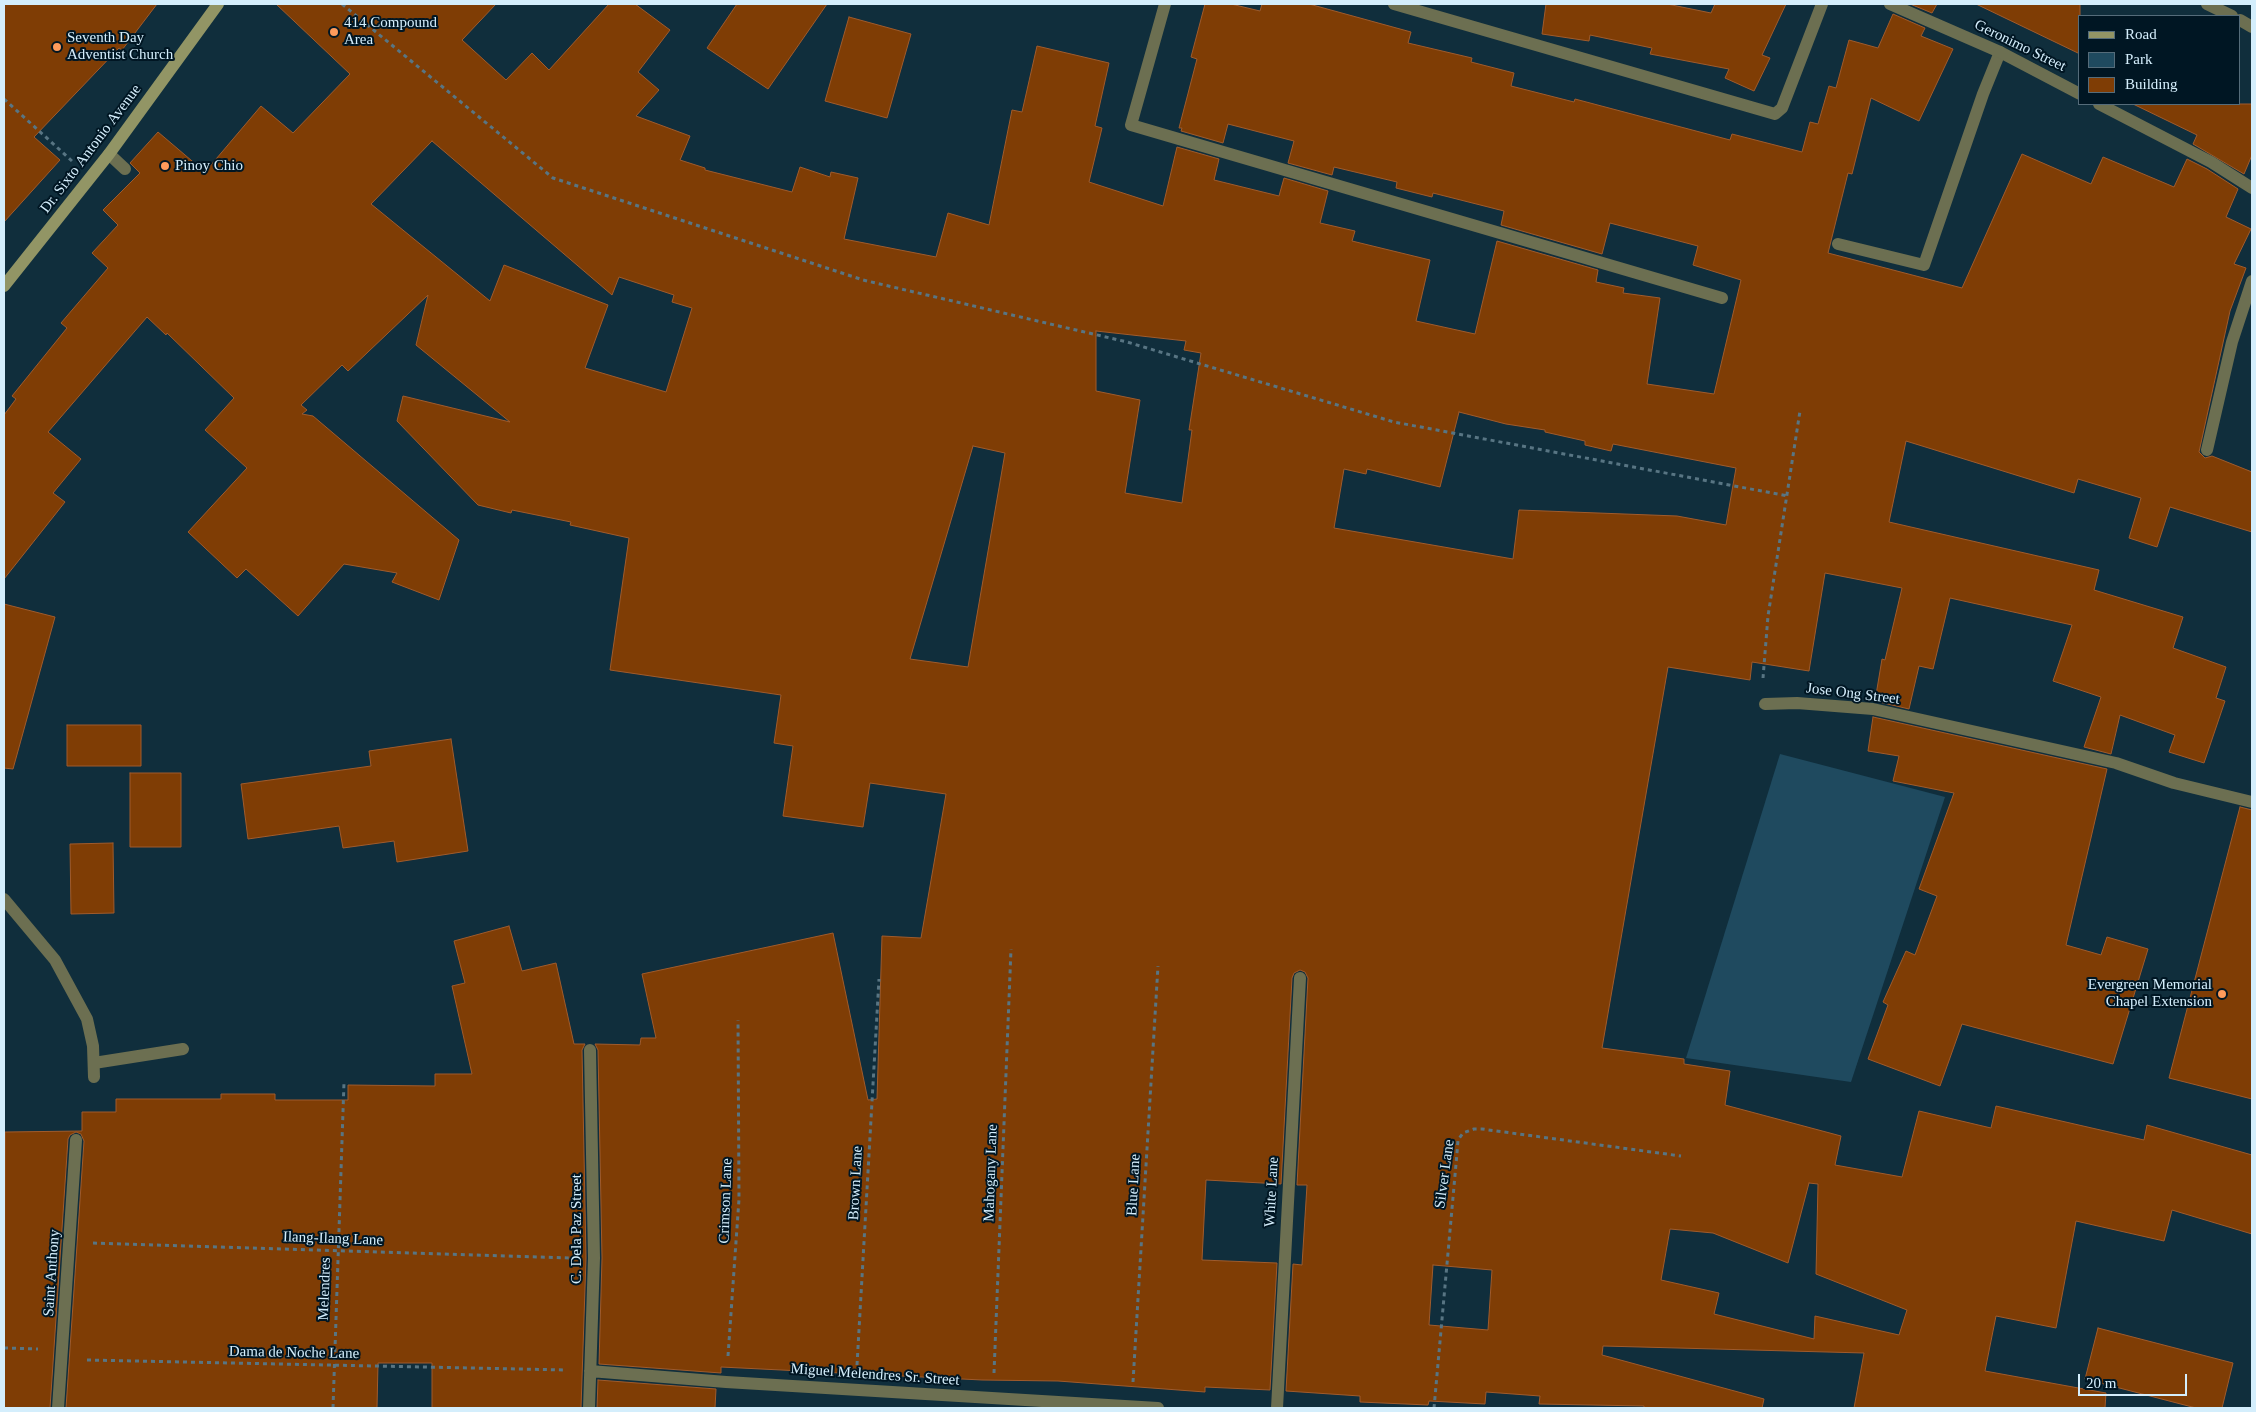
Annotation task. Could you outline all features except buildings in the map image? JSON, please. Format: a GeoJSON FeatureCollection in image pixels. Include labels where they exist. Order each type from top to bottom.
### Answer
{"type":"FeatureCollection","features":[{"type":"Feature","properties":{"kind":"main road","name":"Dr. Sixto Antonio Avenue"},"geometry":{"type":"LineString","coordinates":[[4,286],[91,178],[218,4]]}},
{"type":"Feature","properties":{"kind":"street"},"geometry":{"type":"LineString","coordinates":[[1165,4],[1131,125],[1722,298]]}},
{"type":"Feature","properties":{"kind":"street"},"geometry":{"type":"LineString","coordinates":[[1394,4],[1775,114],[1782,108],[1822,4]]}},
{"type":"Feature","properties":{"kind":"street","name":"Geronimo Street"},"geometry":{"type":"LineString","coordinates":[[1890,4],[2000,52],[2078,93]]}},
{"type":"Feature","properties":{"kind":"street"},"geometry":{"type":"LineString","coordinates":[[2208,4],[2230,15]]}},
{"type":"Feature","properties":{"kind":"street"},"geometry":{"type":"LineString","coordinates":[[2241,21],[2252,27]]}},
{"type":"Feature","properties":{"kind":"street"},"geometry":{"type":"LineString","coordinates":[[1838,244],[1924,265],[1983,94],[2000,52]]}},
{"type":"Feature","properties":{"kind":"street"},"geometry":{"type":"LineString","coordinates":[[2101,105],[2210,162],[2252,188]]}},
{"type":"Feature","properties":{"kind":"street"},"geometry":{"type":"LineString","coordinates":[[109,154],[125,169]]}},
{"type":"Feature","properties":{"kind":"street"},"geometry":{"type":"LineString","coordinates":[[2207,450],[2232,342],[2252,281]]}},
{"type":"Feature","properties":{"kind":"street","name":"Jose Ong Street"},"geometry":{"type":"LineString","coordinates":[[1765,704],[1796,703],[1873,709],[2116,763],[2174,783],[2252,802]]}},
{"type":"Feature","properties":{"kind":"street"},"geometry":{"type":"LineString","coordinates":[[4,899],[55,960],[87,1019],[94,1063],[94,1077]]}},
{"type":"Feature","properties":{"kind":"street","name":"White Lane"},"geometry":{"type":"LineString","coordinates":[[1277,1408],[1300,978]]}},
{"type":"Feature","properties":{"kind":"street"},"geometry":{"type":"LineString","coordinates":[[94,1063],[183,1048]]}},
{"type":"Feature","properties":{"kind":"street","name":"C. Dela Paz Street"},"geometry":{"type":"LineString","coordinates":[[589,1408],[594,1258],[590,1050]]}},
{"type":"Feature","properties":{"kind":"street","name":"Saint Anthony"},"geometry":{"type":"LineString","coordinates":[[58,1408],[76,1140]]}},
{"type":"Feature","properties":{"kind":"street","name":"Miguel Melendres Sr. Street"},"geometry":{"type":"LineString","coordinates":[[590,1371],[726,1382],[1158,1408]]}},
{"type":"Feature","properties":{"kind":"path"},"geometry":{"type":"LineString","coordinates":[[342,4],[553,178],[863,280],[1127,342],[1394,422],[1788,496]]}},
{"type":"Feature","properties":{"kind":"path"},"geometry":{"type":"LineString","coordinates":[[4,99],[91,178]]}},
{"type":"Feature","properties":{"kind":"path"},"geometry":{"type":"LineString","coordinates":[[1765,704],[1762,686],[1768,616],[1800,411]]}},
{"type":"Feature","properties":{"kind":"path","name":"Mahogany Lane"},"geometry":{"type":"LineString","coordinates":[[993,1398],[1011,949]]}},
{"type":"Feature","properties":{"kind":"path","name":"Blue Lane"},"geometry":{"type":"LineString","coordinates":[[1131,1406],[1158,966]]}},
{"type":"Feature","properties":{"kind":"path","name":"Brown Lane"},"geometry":{"type":"LineString","coordinates":[[856,1389],[879,979]]}},
{"type":"Feature","properties":{"kind":"path","name":"Crimson Lane"},"geometry":{"type":"LineString","coordinates":[[726,1382],[739,1199],[738,1020]]}},
{"type":"Feature","properties":{"kind":"path","name":"Melendres"},"geometry":{"type":"LineString","coordinates":[[333,1408],[344,1082]]}},
{"type":"Feature","properties":{"kind":"path","name":"Silver Lane"},"geometry":{"type":"LineString","coordinates":[[1434,1408],[1456,1154],[1460,1136],[1468,1130],[1482,1129],[1681,1156]]}},
{"type":"Feature","properties":{"kind":"path","name":"Ilang-Ilang Lane"},"geometry":{"type":"LineString","coordinates":[[70,1242],[594,1258]]}},
{"type":"Feature","properties":{"kind":"path","name":"Dama de Noche Lane"},"geometry":{"type":"LineString","coordinates":[[4,1348],[59,1349],[62,1359],[590,1371]]}},
{"type":"Feature","properties":{"kind":"green space"},"geometry":{"type":"Polygon","coordinates":[[[1780,754],[1945,797],[1851,1082],[1686,1058],[1780,754]]]}},
{"type":"Feature","properties":{"kind":"place","name":"414 Compound Area"},"geometry":{"type":"Point","coordinates":[334,32]}},
{"type":"Feature","properties":{"kind":"place","name":"Seventh Day Adventist Church"},"geometry":{"type":"Point","coordinates":[57,47]}},
{"type":"Feature","properties":{"kind":"place","name":"Pinoy Chio"},"geometry":{"type":"Point","coordinates":[165,166]}},
{"type":"Feature","properties":{"kind":"place","name":"Evergreen Memorial Chapel Extension"},"geometry":{"type":"Point","coordinates":[2222,994]}}]}
